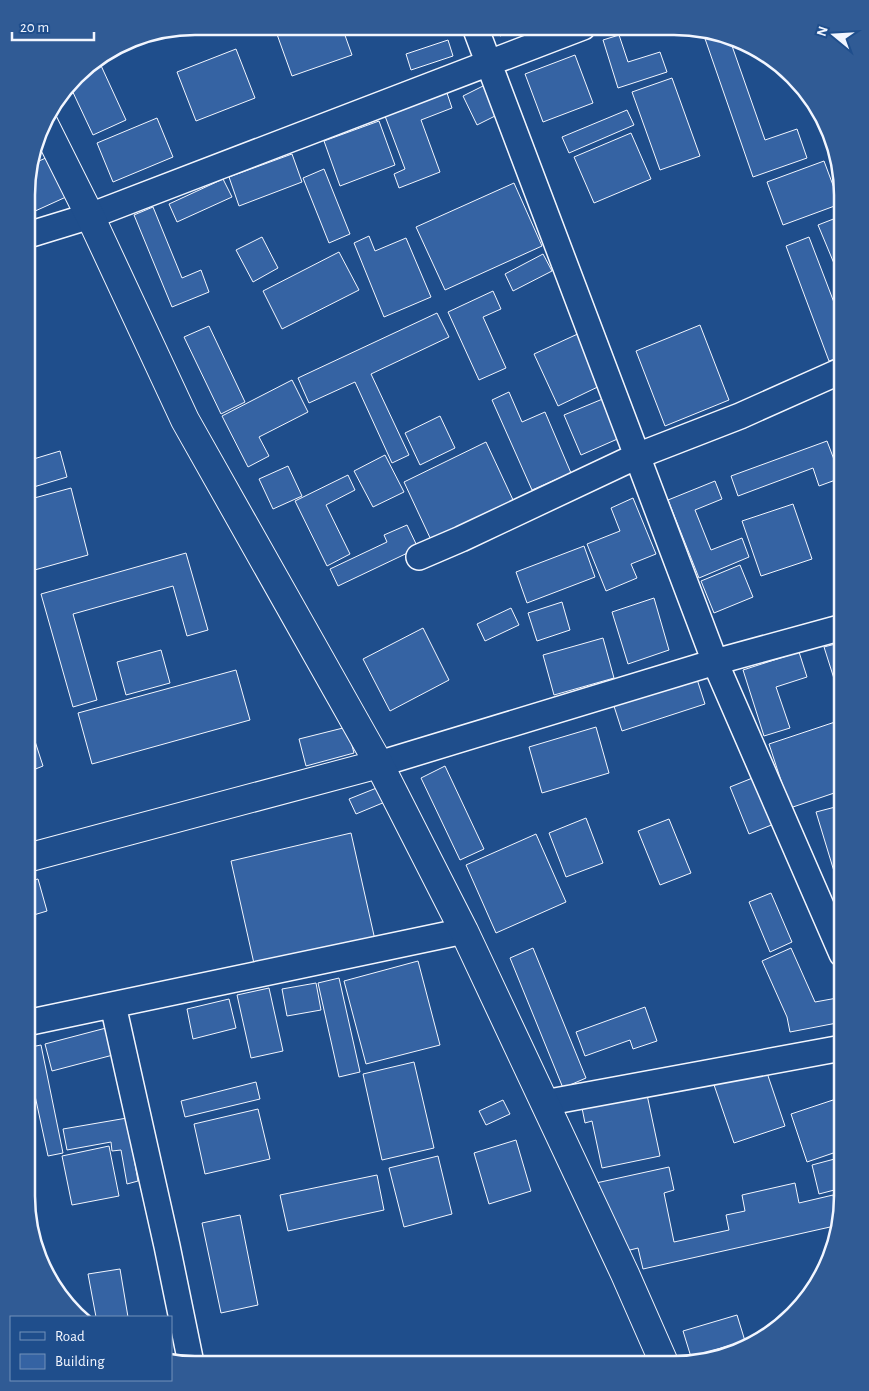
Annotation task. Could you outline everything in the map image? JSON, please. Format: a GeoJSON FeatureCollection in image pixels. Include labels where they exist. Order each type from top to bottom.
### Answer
{"type":"FeatureCollection","features":[{"type":"Feature","properties":{"kind":"street"},"geometry":{"type":"LineString","coordinates":[[478,35],[715,662],[834,936]]}},
{"type":"Feature","properties":{"kind":"street"},"geometry":{"type":"LineString","coordinates":[[35,233],[90,216],[563,35]]}},
{"type":"Feature","properties":{"kind":"street"},"geometry":{"type":"LineString","coordinates":[[48,132],[90,216],[185,420],[379,764],[464,931],[625,1274],[661,1356]]}},
{"type":"Feature","properties":{"kind":"street"},"geometry":{"type":"LineString","coordinates":[[419,557],[637,456],[740,416],[834,374]]}},
{"type":"Feature","properties":{"kind":"street"},"geometry":{"type":"LineString","coordinates":[[35,856],[379,764],[715,662],[834,629]]}},
{"type":"Feature","properties":{"kind":"street"},"geometry":{"type":"LineString","coordinates":[[35,1021],[464,931]]}},
{"type":"Feature","properties":{"kind":"street"},"geometry":{"type":"LineString","coordinates":[[113,1005],[190,1356]]}},
{"type":"Feature","properties":{"kind":"street"},"geometry":{"type":"LineString","coordinates":[[544,1103],[834,1049]]}},
{"type":"Feature","properties":{"kind":"building"},"geometry":{"type":"Polygon","coordinates":[[[277,35],[345,35],[352,55],[292,76],[277,35]]]}},
{"type":"Feature","properties":{"kind":"building"},"geometry":{"type":"Polygon","coordinates":[[[619,35],[628,62],[660,52],[667,72],[618,88],[603,40],[619,35]]]}},
{"type":"Feature","properties":{"kind":"building"},"geometry":{"type":"Polygon","coordinates":[[[705,38],[732,46],[765,140],[797,129],[807,158],[753,177],[705,38]]]}},
{"type":"Feature","properties":{"kind":"building"},"geometry":{"type":"Polygon","coordinates":[[[448,40],[453,56],[411,70],[406,54],[448,40]]]}},
{"type":"Feature","properties":{"kind":"building"},"geometry":{"type":"Polygon","coordinates":[[[236,49],[255,98],[196,121],[177,72],[236,49]]]}},
{"type":"Feature","properties":{"kind":"building"},"geometry":{"type":"Polygon","coordinates":[[[575,55],[593,103],[543,122],[525,74],[575,55]]]}},
{"type":"Feature","properties":{"kind":"building"},"geometry":{"type":"Polygon","coordinates":[[[101,66],[126,120],[93,135],[73,92],[89,75],[101,66]]]}},
{"type":"Feature","properties":{"kind":"building"},"geometry":{"type":"Polygon","coordinates":[[[672,78],[700,156],[660,170],[632,92],[672,78]]]}},
{"type":"Feature","properties":{"kind":"building"},"geometry":{"type":"Polygon","coordinates":[[[485,85],[499,114],[477,125],[463,96],[485,85]]]}},
{"type":"Feature","properties":{"kind":"building"},"geometry":{"type":"Polygon","coordinates":[[[447,93],[452,108],[421,120],[440,172],[399,188],[394,174],[405,169],[385,116],[447,93]]]}},
{"type":"Feature","properties":{"kind":"building"},"geometry":{"type":"Polygon","coordinates":[[[627,110],[634,125],[569,153],[562,137],[627,110]]]}},
{"type":"Feature","properties":{"kind":"building"},"geometry":{"type":"Polygon","coordinates":[[[157,118],[173,157],[113,182],[97,143],[157,118]]]}},
{"type":"Feature","properties":{"kind":"building"},"geometry":{"type":"Polygon","coordinates":[[[379,121],[395,165],[340,186],[324,141],[379,121]]]}},
{"type":"Feature","properties":{"kind":"building"},"geometry":{"type":"Polygon","coordinates":[[[631,133],[651,179],[594,203],[574,157],[631,133]]]}},
{"type":"Feature","properties":{"kind":"building"},"geometry":{"type":"Polygon","coordinates":[[[292,154],[302,182],[239,206],[229,177],[292,154]]]}},
{"type":"Feature","properties":{"kind":"building"},"geometry":{"type":"Polygon","coordinates":[[[48,157],[66,197],[35,211],[36,174],[38,161],[48,157]]]}},
{"type":"Feature","properties":{"kind":"building"},"geometry":{"type":"Polygon","coordinates":[[[824,161],[834,187],[834,206],[783,225],[767,182],[824,161]]]}},
{"type":"Feature","properties":{"kind":"building"},"geometry":{"type":"Polygon","coordinates":[[[324,169],[350,234],[329,243],[303,178],[324,169]]]}},
{"type":"Feature","properties":{"kind":"building"},"geometry":{"type":"Polygon","coordinates":[[[223,179],[232,197],[177,222],[169,204],[223,179]]]}},
{"type":"Feature","properties":{"kind":"building"},"geometry":{"type":"Polygon","coordinates":[[[514,183],[542,246],[445,290],[416,227],[514,183]]]}},
{"type":"Feature","properties":{"kind":"building"},"geometry":{"type":"Polygon","coordinates":[[[153,207],[182,278],[201,270],[209,292],[172,307],[134,215],[153,207]]]}},
{"type":"Feature","properties":{"kind":"building"},"geometry":{"type":"Polygon","coordinates":[[[834,219],[834,263],[818,225],[834,219]]]}},
{"type":"Feature","properties":{"kind":"building"},"geometry":{"type":"Polygon","coordinates":[[[369,236],[375,251],[406,238],[431,297],[384,317],[354,243],[369,236]]]}},
{"type":"Feature","properties":{"kind":"building"},"geometry":{"type":"Polygon","coordinates":[[[262,237],[278,268],[253,282],[236,250],[262,237]]]}},
{"type":"Feature","properties":{"kind":"building"},"geometry":{"type":"Polygon","coordinates":[[[809,237],[834,302],[834,359],[829,361],[786,246],[809,237]]]}},
{"type":"Feature","properties":{"kind":"building"},"geometry":{"type":"Polygon","coordinates":[[[339,252],[359,290],[282,329],[263,291],[339,252]]]}},
{"type":"Feature","properties":{"kind":"building"},"geometry":{"type":"Polygon","coordinates":[[[543,254],[552,271],[513,291],[505,274],[543,254]]]}},
{"type":"Feature","properties":{"kind":"building"},"geometry":{"type":"Polygon","coordinates":[[[493,291],[501,309],[483,317],[506,368],[479,380],[448,312],[493,291]]]}},
{"type":"Feature","properties":{"kind":"building"},"geometry":{"type":"Polygon","coordinates":[[[437,313],[449,337],[371,374],[409,455],[392,463],[355,382],[309,403],[298,378],[437,313]]]}},
{"type":"Feature","properties":{"kind":"building"},"geometry":{"type":"Polygon","coordinates":[[[700,325],[729,400],[665,426],[636,351],[700,325]]]}},
{"type":"Feature","properties":{"kind":"building"},"geometry":{"type":"Polygon","coordinates":[[[209,326],[245,402],[221,414],[184,337],[209,326]]]}},
{"type":"Feature","properties":{"kind":"building"},"geometry":{"type":"Polygon","coordinates":[[[582,332],[606,383],[558,406],[534,354],[582,332]]]}},
{"type":"Feature","properties":{"kind":"building"},"geometry":{"type":"Polygon","coordinates":[[[292,380],[308,412],[259,437],[269,456],[248,467],[222,416],[292,380]]]}},
{"type":"Feature","properties":{"kind":"building"},"geometry":{"type":"Polygon","coordinates":[[[509,392],[522,422],[545,412],[571,473],[532,490],[492,400],[509,392]]]}},
{"type":"Feature","properties":{"kind":"building"},"geometry":{"type":"Polygon","coordinates":[[[605,398],[622,437],[581,455],[564,415],[605,398]]]}},
{"type":"Feature","properties":{"kind":"building"},"geometry":{"type":"Polygon","coordinates":[[[440,416],[455,448],[420,465],[405,433],[440,416]]]}},
{"type":"Feature","properties":{"kind":"building"},"geometry":{"type":"Polygon","coordinates":[[[827,441],[834,460],[834,481],[819,486],[813,468],[738,496],[731,476],[827,441]]]}},
{"type":"Feature","properties":{"kind":"building"},"geometry":{"type":"Polygon","coordinates":[[[486,442],[514,502],[432,542],[404,482],[486,442]]]}},
{"type":"Feature","properties":{"kind":"building"},"geometry":{"type":"Polygon","coordinates":[[[60,451],[67,477],[35,487],[35,459],[60,451]]]}},
{"type":"Feature","properties":{"kind":"building"},"geometry":{"type":"Polygon","coordinates":[[[385,455],[404,492],[373,507],[354,471],[385,455]]]}},
{"type":"Feature","properties":{"kind":"building"},"geometry":{"type":"Polygon","coordinates":[[[288,466],[302,496],[273,509],[259,479],[288,466]]]}},
{"type":"Feature","properties":{"kind":"building"},"geometry":{"type":"Polygon","coordinates":[[[348,475],[355,490],[326,505],[350,554],[327,566],[295,501],[348,475]]]}},
{"type":"Feature","properties":{"kind":"building"},"geometry":{"type":"Polygon","coordinates":[[[715,481],[722,499],[695,510],[711,550],[742,538],[749,557],[699,578],[668,500],[715,481]]]}},
{"type":"Feature","properties":{"kind":"building"},"geometry":{"type":"Polygon","coordinates":[[[71,488],[88,555],[35,570],[35,498],[71,488]]]}},
{"type":"Feature","properties":{"kind":"building"},"geometry":{"type":"Polygon","coordinates":[[[633,498],[656,554],[631,564],[637,578],[606,591],[587,544],[620,531],[611,508],[633,498]]]}},
{"type":"Feature","properties":{"kind":"building"},"geometry":{"type":"Polygon","coordinates":[[[793,504],[812,559],[761,576],[742,521],[793,504]]]}},
{"type":"Feature","properties":{"kind":"building"},"geometry":{"type":"Polygon","coordinates":[[[407,525],[418,548],[338,586],[330,569],[387,542],[384,535],[407,525]]]}},
{"type":"Feature","properties":{"kind":"building"},"geometry":{"type":"Polygon","coordinates":[[[584,546],[595,577],[527,603],[516,572],[584,546]]]}},
{"type":"Feature","properties":{"kind":"building"},"geometry":{"type":"Polygon","coordinates":[[[186,553],[208,630],[187,636],[173,586],[73,614],[97,700],[73,707],[41,594],[186,553]]]}},
{"type":"Feature","properties":{"kind":"building"},"geometry":{"type":"Polygon","coordinates":[[[740,565],[753,597],[714,613],[701,581],[740,565]]]}},
{"type":"Feature","properties":{"kind":"building"},"geometry":{"type":"Polygon","coordinates":[[[654,598],[669,650],[628,664],[612,612],[654,598]]]}},
{"type":"Feature","properties":{"kind":"building"},"geometry":{"type":"Polygon","coordinates":[[[562,602],[570,630],[537,641],[528,613],[562,602]]]}},
{"type":"Feature","properties":{"kind":"building"},"geometry":{"type":"Polygon","coordinates":[[[511,608],[519,625],[485,641],[477,624],[511,608]]]}},
{"type":"Feature","properties":{"kind":"building"},"geometry":{"type":"Polygon","coordinates":[[[423,628],[449,680],[390,711],[363,659],[423,628]]]}},
{"type":"Feature","properties":{"kind":"building"},"geometry":{"type":"Polygon","coordinates":[[[603,638],[614,678],[554,695],[543,655],[603,638]]]}},
{"type":"Feature","properties":{"kind":"building"},"geometry":{"type":"Polygon","coordinates":[[[834,644],[834,679],[824,647],[834,644]]]}},
{"type":"Feature","properties":{"kind":"building"},"geometry":{"type":"Polygon","coordinates":[[[161,650],[170,683],[126,695],[117,662],[161,650]]]}},
{"type":"Feature","properties":{"kind":"building"},"geometry":{"type":"Polygon","coordinates":[[[799,652],[807,677],[776,687],[790,728],[764,736],[743,670],[799,652]]]}},
{"type":"Feature","properties":{"kind":"building"},"geometry":{"type":"Polygon","coordinates":[[[236,670],[250,720],[92,764],[78,713],[236,670]]]}},
{"type":"Feature","properties":{"kind":"building"},"geometry":{"type":"Polygon","coordinates":[[[695,673],[705,704],[622,731],[612,700],[695,673]]]}},
{"type":"Feature","properties":{"kind":"building"},"geometry":{"type":"Polygon","coordinates":[[[834,722],[834,793],[790,808],[769,744],[834,722]]]}},
{"type":"Feature","properties":{"kind":"building"},"geometry":{"type":"Polygon","coordinates":[[[347,727],[354,753],[306,766],[299,739],[347,727]]]}},
{"type":"Feature","properties":{"kind":"building"},"geometry":{"type":"Polygon","coordinates":[[[596,727],[609,773],[542,793],[529,747],[596,727]]]}},
{"type":"Feature","properties":{"kind":"building"},"geometry":{"type":"Polygon","coordinates":[[[35,741],[43,766],[35,769],[35,741]]]}},
{"type":"Feature","properties":{"kind":"building"},"geometry":{"type":"Polygon","coordinates":[[[445,766],[484,849],[460,860],[421,778],[445,766]]]}},
{"type":"Feature","properties":{"kind":"building"},"geometry":{"type":"Polygon","coordinates":[[[755,777],[774,824],[749,834],[730,787],[755,777]]]}},
{"type":"Feature","properties":{"kind":"building"},"geometry":{"type":"Polygon","coordinates":[[[379,787],[385,802],[356,814],[349,799],[379,787]]]}},
{"type":"Feature","properties":{"kind":"building"},"geometry":{"type":"Polygon","coordinates":[[[834,807],[834,871],[816,812],[834,807]]]}},
{"type":"Feature","properties":{"kind":"building"},"geometry":{"type":"Polygon","coordinates":[[[586,818],[603,863],[566,877],[549,833],[586,818]]]}},
{"type":"Feature","properties":{"kind":"building"},"geometry":{"type":"Polygon","coordinates":[[[669,819],[691,873],[660,885],[638,831],[669,819]]]}},
{"type":"Feature","properties":{"kind":"building"},"geometry":{"type":"Polygon","coordinates":[[[351,833],[375,940],[255,968],[231,861],[351,833]]]}},
{"type":"Feature","properties":{"kind":"building"},"geometry":{"type":"Polygon","coordinates":[[[536,834],[566,902],[496,933],[466,865],[536,834]]]}},
{"type":"Feature","properties":{"kind":"building"},"geometry":{"type":"Polygon","coordinates":[[[38,879],[47,911],[35,915],[35,880],[38,879]]]}},
{"type":"Feature","properties":{"kind":"building"},"geometry":{"type":"Polygon","coordinates":[[[771,893],[792,942],[770,952],[749,902],[771,893]]]}},
{"type":"Feature","properties":{"kind":"building"},"geometry":{"type":"Polygon","coordinates":[[[533,948],[586,1078],[563,1088],[510,958],[533,948]]]}},
{"type":"Feature","properties":{"kind":"building"},"geometry":{"type":"Polygon","coordinates":[[[791,948],[815,1002],[834,999],[834,1024],[790,1032],[787,1017],[762,961],[791,948]]]}},
{"type":"Feature","properties":{"kind":"building"},"geometry":{"type":"Polygon","coordinates":[[[418,961],[440,1045],[366,1064],[344,981],[418,961]]]}},
{"type":"Feature","properties":{"kind":"building"},"geometry":{"type":"Polygon","coordinates":[[[339,978],[360,1072],[339,1077],[318,983],[339,978]]]}},
{"type":"Feature","properties":{"kind":"building"},"geometry":{"type":"Polygon","coordinates":[[[316,983],[321,1010],[287,1016],[282,989],[316,983]]]}},
{"type":"Feature","properties":{"kind":"building"},"geometry":{"type":"Polygon","coordinates":[[[269,988],[283,1051],[251,1058],[237,995],[269,988]]]}},
{"type":"Feature","properties":{"kind":"building"},"geometry":{"type":"Polygon","coordinates":[[[229,999],[236,1028],[193,1039],[187,1009],[229,999]]]}},
{"type":"Feature","properties":{"kind":"building"},"geometry":{"type":"Polygon","coordinates":[[[645,1007],[657,1041],[633,1049],[630,1040],[585,1056],[576,1032],[645,1007]]]}},
{"type":"Feature","properties":{"kind":"building"},"geometry":{"type":"Polygon","coordinates":[[[106,1028],[113,1055],[52,1071],[45,1044],[106,1028]]]}},
{"type":"Feature","properties":{"kind":"building"},"geometry":{"type":"Polygon","coordinates":[[[41,1045],[63,1153],[48,1156],[35,1096],[35,1046],[41,1045]]]}},
{"type":"Feature","properties":{"kind":"building"},"geometry":{"type":"Polygon","coordinates":[[[414,1062],[434,1148],[382,1160],[363,1074],[414,1062]]]}},
{"type":"Feature","properties":{"kind":"building"},"geometry":{"type":"Polygon","coordinates":[[[764,1064],[785,1126],[734,1143],[713,1082],[764,1064]]]}},
{"type":"Feature","properties":{"kind":"building"},"geometry":{"type":"Polygon","coordinates":[[[256,1082],[260,1099],[185,1117],[181,1101],[256,1082]]]}},
{"type":"Feature","properties":{"kind":"building"},"geometry":{"type":"Polygon","coordinates":[[[646,1090],[660,1156],[602,1168],[592,1121],[585,1123],[581,1103],[646,1090]]]}},
{"type":"Feature","properties":{"kind":"building"},"geometry":{"type":"Polygon","coordinates":[[[503,1100],[510,1114],[486,1125],[479,1111],[503,1100]]]}},
{"type":"Feature","properties":{"kind":"building"},"geometry":{"type":"Polygon","coordinates":[[[834,1100],[834,1153],[807,1162],[791,1114],[834,1100]]]}},
{"type":"Feature","properties":{"kind":"building"},"geometry":{"type":"Polygon","coordinates":[[[258,1109],[270,1159],[205,1174],[194,1124],[258,1109]]]}},
{"type":"Feature","properties":{"kind":"building"},"geometry":{"type":"Polygon","coordinates":[[[127,1118],[138,1181],[127,1184],[121,1150],[112,1151],[111,1142],[67,1150],[63,1129],[127,1118]]]}},
{"type":"Feature","properties":{"kind":"building"},"geometry":{"type":"Polygon","coordinates":[[[516,1140],[531,1191],[489,1204],[474,1153],[516,1140]]]}},
{"type":"Feature","properties":{"kind":"building"},"geometry":{"type":"Polygon","coordinates":[[[109,1146],[119,1196],[72,1205],[62,1156],[109,1146]]]}},
{"type":"Feature","properties":{"kind":"building"},"geometry":{"type":"Polygon","coordinates":[[[438,1156],[452,1214],[404,1227],[389,1168],[438,1156]]]}},
{"type":"Feature","properties":{"kind":"building"},"geometry":{"type":"Polygon","coordinates":[[[834,1159],[834,1190],[819,1194],[812,1165],[834,1159]]]}},
{"type":"Feature","properties":{"kind":"building"},"geometry":{"type":"Polygon","coordinates":[[[669,1167],[674,1190],[664,1193],[674,1242],[729,1230],[726,1215],[745,1211],[742,1195],[795,1183],[799,1203],[833,1195],[834,1207],[831,1227],[643,1269],[638,1248],[622,1252],[596,1183],[669,1167]]]}},
{"type":"Feature","properties":{"kind":"building"},"geometry":{"type":"Polygon","coordinates":[[[377,1175],[384,1210],[288,1231],[280,1195],[377,1175]]]}},
{"type":"Feature","properties":{"kind":"building"},"geometry":{"type":"Polygon","coordinates":[[[240,1215],[258,1305],[221,1313],[202,1223],[240,1215]]]}},
{"type":"Feature","properties":{"kind":"building"},"geometry":{"type":"Polygon","coordinates":[[[120,1269],[128,1316],[96,1316],[88,1274],[120,1269]]]}},
{"type":"Feature","properties":{"kind":"building"},"geometry":{"type":"Polygon","coordinates":[[[737,1315],[745,1339],[703,1353],[690,1355],[683,1331],[737,1315]]]}}]}
